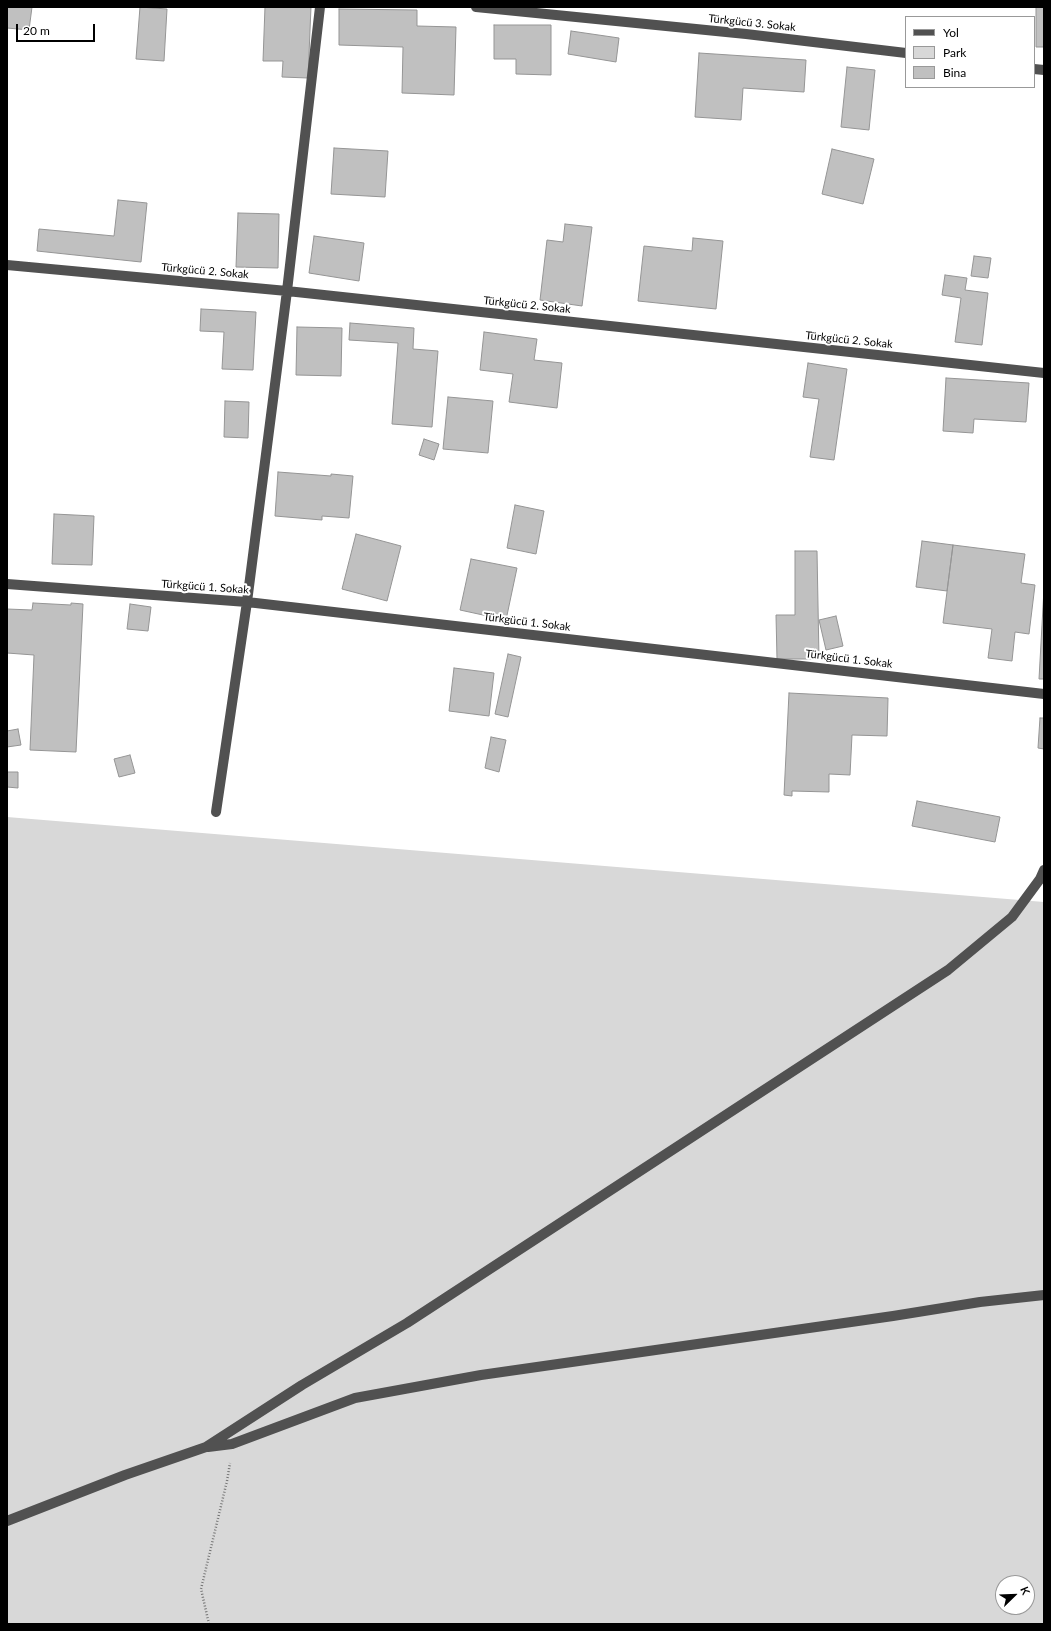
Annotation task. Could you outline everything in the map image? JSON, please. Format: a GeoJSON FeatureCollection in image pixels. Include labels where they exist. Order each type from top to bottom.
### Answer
{"type":"FeatureCollection","features":[{"type":"Feature","properties":{"kind":"street"},"geometry":{"type":"LineString","coordinates":[[216,812],[247,602],[287,291],[320,7]]}},
{"type":"Feature","properties":{"kind":"street","name":"Türkgücü 3. Sokak"},"geometry":{"type":"LineString","coordinates":[[476,7],[746,34],[905,54]]}},
{"type":"Feature","properties":{"kind":"street","name":"Türkgücü 2. Sokak"},"geometry":{"type":"LineString","coordinates":[[7,265],[287,291],[1044,373]]}},
{"type":"Feature","properties":{"kind":"street","name":"Türkgücü 1. Sokak"},"geometry":{"type":"LineString","coordinates":[[7,584],[247,602],[1044,694]]}},
{"type":"Feature","properties":{"kind":"street"},"geometry":{"type":"LineString","coordinates":[[206,1447],[302,1385],[414,1318],[948,970],[1012,917],[1040,879],[1044,870]]}},
{"type":"Feature","properties":{"kind":"street"},"geometry":{"type":"LineString","coordinates":[[7,1521],[125,1475],[206,1447],[232,1444],[362,1396],[482,1375],[893,1316],[980,1302],[1044,1295]]}},
{"type":"Feature","properties":{"kind":"path"},"geometry":{"type":"LineString","coordinates":[[208,1624],[201,1589],[227,1481],[232,1444]]}},
{"type":"Feature","properties":{"kind":"green space"},"geometry":{"type":"Polygon","coordinates":[[[7,817],[1044,902],[1044,1624],[7,1624],[7,817]]]}},
{"type":"Feature","properties":{"kind":"building"},"geometry":{"type":"Polygon","coordinates":[[[7,7],[32,7],[29,30],[7,28],[7,7]]]}},
{"type":"Feature","properties":{"kind":"building"},"geometry":{"type":"Polygon","coordinates":[[[140,7],[167,9],[164,61],[136,59],[140,7]]]}},
{"type":"Feature","properties":{"kind":"building"},"geometry":{"type":"Polygon","coordinates":[[[265,7],[311,7],[308,78],[282,77],[283,61],[263,61],[265,7]]]}},
{"type":"Feature","properties":{"kind":"building"},"geometry":{"type":"Polygon","coordinates":[[[1036,7],[1044,7],[1044,47],[1036,47],[1036,7]]]}},
{"type":"Feature","properties":{"kind":"building"},"geometry":{"type":"Polygon","coordinates":[[[339,9],[417,10],[417,26],[456,27],[454,95],[402,93],[403,47],[339,45],[339,9]]]}},
{"type":"Feature","properties":{"kind":"building"},"geometry":{"type":"Polygon","coordinates":[[[494,25],[551,25],[551,75],[516,74],[516,59],[494,59],[494,25]]]}},
{"type":"Feature","properties":{"kind":"building"},"geometry":{"type":"Polygon","coordinates":[[[571,31],[619,38],[616,62],[568,54],[571,31]]]}},
{"type":"Feature","properties":{"kind":"building"},"geometry":{"type":"Polygon","coordinates":[[[699,53],[806,60],[804,92],[743,88],[741,120],[695,117],[699,53]]]}},
{"type":"Feature","properties":{"kind":"building"},"geometry":{"type":"Polygon","coordinates":[[[847,67],[875,70],[869,130],[841,127],[847,67]]]}},
{"type":"Feature","properties":{"kind":"building"},"geometry":{"type":"Polygon","coordinates":[[[334,148],[388,151],[385,197],[331,194],[334,148]]]}},
{"type":"Feature","properties":{"kind":"building"},"geometry":{"type":"Polygon","coordinates":[[[832,149],[874,159],[863,204],[822,194],[832,149]]]}},
{"type":"Feature","properties":{"kind":"building"},"geometry":{"type":"Polygon","coordinates":[[[118,200],[147,203],[141,262],[37,251],[39,229],[114,236],[118,200]]]}},
{"type":"Feature","properties":{"kind":"building"},"geometry":{"type":"Polygon","coordinates":[[[238,213],[279,214],[278,268],[236,267],[238,213]]]}},
{"type":"Feature","properties":{"kind":"building"},"geometry":{"type":"Polygon","coordinates":[[[565,224],[592,227],[582,306],[540,300],[547,240],[563,242],[565,224]]]}},
{"type":"Feature","properties":{"kind":"building"},"geometry":{"type":"Polygon","coordinates":[[[314,236],[364,243],[359,281],[309,273],[314,236]]]}},
{"type":"Feature","properties":{"kind":"building"},"geometry":{"type":"Polygon","coordinates":[[[693,238],[723,241],[716,309],[638,301],[644,246],[692,251],[693,238]]]}},
{"type":"Feature","properties":{"kind":"building"},"geometry":{"type":"Polygon","coordinates":[[[974,256],[991,258],[988,278],[971,276],[974,256]]]}},
{"type":"Feature","properties":{"kind":"building"},"geometry":{"type":"Polygon","coordinates":[[[945,275],[967,278],[965,290],[988,293],[982,345],[955,342],[961,298],[942,295],[945,275]]]}},
{"type":"Feature","properties":{"kind":"building"},"geometry":{"type":"Polygon","coordinates":[[[201,309],[256,312],[253,370],[222,369],[224,332],[200,331],[201,309]]]}},
{"type":"Feature","properties":{"kind":"building"},"geometry":{"type":"Polygon","coordinates":[[[350,323],[414,328],[413,349],[438,351],[432,427],[392,424],[398,343],[349,340],[350,323]]]}},
{"type":"Feature","properties":{"kind":"building"},"geometry":{"type":"Polygon","coordinates":[[[297,327],[342,328],[341,376],[296,375],[297,327]]]}},
{"type":"Feature","properties":{"kind":"building"},"geometry":{"type":"Polygon","coordinates":[[[484,332],[537,339],[534,360],[562,363],[557,408],[509,402],[513,374],[480,370],[484,332]]]}},
{"type":"Feature","properties":{"kind":"building"},"geometry":{"type":"Polygon","coordinates":[[[808,363],[847,369],[834,460],[810,457],[819,399],[803,397],[808,363]]]}},
{"type":"Feature","properties":{"kind":"building"},"geometry":{"type":"Polygon","coordinates":[[[946,378],[1029,383],[1026,422],[974,419],[973,433],[943,431],[946,378]]]}},
{"type":"Feature","properties":{"kind":"building"},"geometry":{"type":"Polygon","coordinates":[[[448,397],[493,401],[488,453],[443,449],[448,397]]]}},
{"type":"Feature","properties":{"kind":"building"},"geometry":{"type":"Polygon","coordinates":[[[225,401],[249,402],[248,438],[224,437],[225,401]]]}},
{"type":"Feature","properties":{"kind":"building"},"geometry":{"type":"Polygon","coordinates":[[[424,439],[439,444],[434,460],[419,455],[424,439]]]}},
{"type":"Feature","properties":{"kind":"building"},"geometry":{"type":"Polygon","coordinates":[[[278,472],[353,476],[349,518],[322,516],[322,520],[275,516],[278,472]]]}},
{"type":"Feature","properties":{"kind":"building"},"geometry":{"type":"Polygon","coordinates":[[[515,505],[544,511],[536,554],[507,548],[515,505]]]}},
{"type":"Feature","properties":{"kind":"building"},"geometry":{"type":"Polygon","coordinates":[[[54,514],[94,516],[92,565],[52,564],[54,514]]]}},
{"type":"Feature","properties":{"kind":"building"},"geometry":{"type":"Polygon","coordinates":[[[356,534],[401,546],[387,601],[342,589],[356,534]]]}},
{"type":"Feature","properties":{"kind":"building"},"geometry":{"type":"Polygon","coordinates":[[[922,541],[953,545],[947,591],[916,587],[922,541]]]}},
{"type":"Feature","properties":{"kind":"building"},"geometry":{"type":"Polygon","coordinates":[[[953,545],[1025,554],[1021,583],[1035,585],[1029,634],[1015,632],[1012,661],[988,658],[992,629],[943,623],[953,545]]]}},
{"type":"Feature","properties":{"kind":"building"},"geometry":{"type":"Polygon","coordinates":[[[795,551],[817,551],[819,659],[777,659],[776,615],[795,615],[795,551]]]}},
{"type":"Feature","properties":{"kind":"building"},"geometry":{"type":"Polygon","coordinates":[[[471,559],[517,568],[506,620],[460,610],[471,559]]]}},
{"type":"Feature","properties":{"kind":"building"},"geometry":{"type":"Polygon","coordinates":[[[1044,589],[1044,679],[1039,679],[1044,589]]]}},
{"type":"Feature","properties":{"kind":"building"},"geometry":{"type":"Polygon","coordinates":[[[33,603],[71,605],[71,603],[83,604],[76,752],[30,750],[34,655],[7,653],[7,609],[32,610],[33,603]]]}},
{"type":"Feature","properties":{"kind":"building"},"geometry":{"type":"Polygon","coordinates":[[[130,604],[151,607],[148,631],[127,629],[130,604]]]}},
{"type":"Feature","properties":{"kind":"building"},"geometry":{"type":"Polygon","coordinates":[[[836,616],[843,646],[826,650],[819,620],[836,616]]]}},
{"type":"Feature","properties":{"kind":"building"},"geometry":{"type":"Polygon","coordinates":[[[508,654],[521,657],[508,717],[495,714],[508,654]]]}},
{"type":"Feature","properties":{"kind":"building"},"geometry":{"type":"Polygon","coordinates":[[[454,668],[494,673],[489,716],[449,711],[454,668]]]}},
{"type":"Feature","properties":{"kind":"building"},"geometry":{"type":"Polygon","coordinates":[[[789,693],[888,698],[887,736],[852,735],[850,775],[829,774],[829,792],[792,791],[792,796],[784,795],[789,693]]]}},
{"type":"Feature","properties":{"kind":"building"},"geometry":{"type":"Polygon","coordinates":[[[1040,718],[1044,718],[1044,749],[1038,748],[1040,718]]]}},
{"type":"Feature","properties":{"kind":"building"},"geometry":{"type":"Polygon","coordinates":[[[18,729],[21,745],[7,747],[7,731],[18,729]]]}},
{"type":"Feature","properties":{"kind":"building"},"geometry":{"type":"Polygon","coordinates":[[[491,737],[506,740],[499,772],[485,768],[491,737]]]}},
{"type":"Feature","properties":{"kind":"building"},"geometry":{"type":"Polygon","coordinates":[[[130,755],[135,773],[119,777],[114,759],[130,755]]]}},
{"type":"Feature","properties":{"kind":"building"},"geometry":{"type":"Polygon","coordinates":[[[7,772],[18,772],[18,788],[7,787],[7,772]]]}},
{"type":"Feature","properties":{"kind":"building"},"geometry":{"type":"Polygon","coordinates":[[[917,801],[1000,817],[995,842],[912,826],[917,801]]]}}]}
